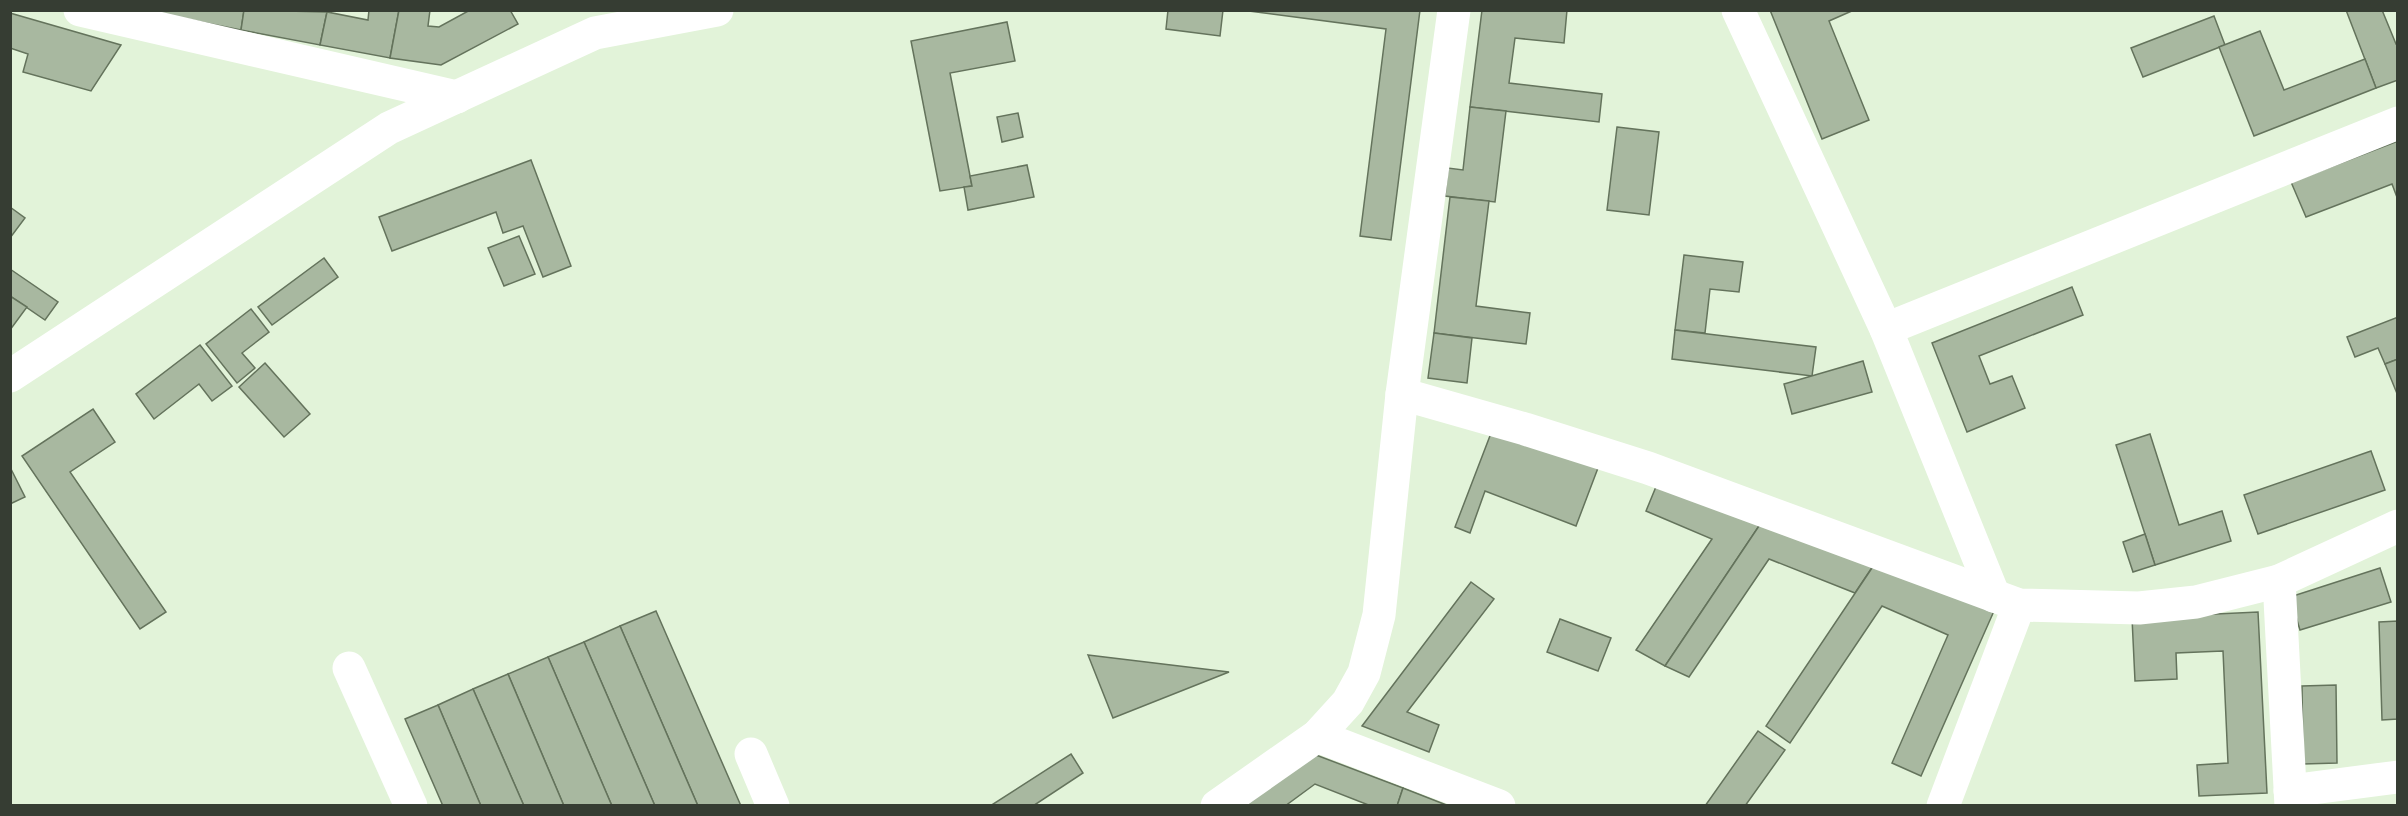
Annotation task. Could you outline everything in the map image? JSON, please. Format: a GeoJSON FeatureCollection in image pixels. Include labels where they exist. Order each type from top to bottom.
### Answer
{"type":"FeatureCollection","features":[{"type":"Feature","properties":{"kind":"street"},"geometry":{"type":"LineString","coordinates":[[80,10],[457,97]]}},
{"type":"Feature","properties":{"kind":"street"},"geometry":{"type":"LineString","coordinates":[[10,376],[389,128],[595,33],[717,10]]}},
{"type":"Feature","properties":{"kind":"street"},"geometry":{"type":"LineString","coordinates":[[1217,806],[1317,736],[1348,702],[1364,673],[1379,615],[1402,394],[1454,10]]}},
{"type":"Feature","properties":{"kind":"street"},"geometry":{"type":"LineString","coordinates":[[1738,10],[1886,329],[2006,601],[1943,806]]}},
{"type":"Feature","properties":{"kind":"street"},"geometry":{"type":"LineString","coordinates":[[1886,329],[2397,123]]}},
{"type":"Feature","properties":{"kind":"street"},"geometry":{"type":"LineString","coordinates":[[1402,394],[1525,429],[1648,468],[2006,601],[2139,608],[2196,602],[2279,580],[2397,526]]}},
{"type":"Feature","properties":{"kind":"street"},"geometry":{"type":"LineString","coordinates":[[2279,580],[2290,798],[2397,777]]}},
{"type":"Feature","properties":{"kind":"street"},"geometry":{"type":"LineString","coordinates":[[349,668],[411,806]]}},
{"type":"Feature","properties":{"kind":"street"},"geometry":{"type":"LineString","coordinates":[[1317,736],[1499,806]]}},
{"type":"Feature","properties":{"kind":"street"},"geometry":{"type":"LineString","coordinates":[[751,754],[774,806]]}},
{"type":"Feature","properties":{"kind":"building"},"geometry":{"type":"Polygon","coordinates":[[[141,10],[244,10],[241,30],[141,10]]]}},
{"type":"Feature","properties":{"kind":"building"},"geometry":{"type":"Polygon","coordinates":[[[244,10],[327,12],[320,45],[241,30],[244,10]]]}},
{"type":"Feature","properties":{"kind":"building"},"geometry":{"type":"Polygon","coordinates":[[[369,10],[399,10],[390,58],[320,45],[327,12],[368,20],[369,10]]]}},
{"type":"Feature","properties":{"kind":"building"},"geometry":{"type":"Polygon","coordinates":[[[399,10],[430,10],[428,26],[439,27],[470,10],[510,10],[518,24],[441,65],[390,58],[399,10]]]}},
{"type":"Feature","properties":{"kind":"building"},"geometry":{"type":"Polygon","coordinates":[[[1168,10],[1223,10],[1220,36],[1166,29],[1168,10]]]}},
{"type":"Feature","properties":{"kind":"building"},"geometry":{"type":"Polygon","coordinates":[[[1241,10],[1420,10],[1391,240],[1360,236],[1386,29],[1241,10]]]}},
{"type":"Feature","properties":{"kind":"building"},"geometry":{"type":"Polygon","coordinates":[[[1482,10],[1567,10],[1564,43],[1515,38],[1509,83],[1602,94],[1599,122],[1470,107],[1482,10]]]}},
{"type":"Feature","properties":{"kind":"building"},"geometry":{"type":"Polygon","coordinates":[[[1770,10],[1854,10],[1829,21],[1869,120],[1822,139],[1770,10]]]}},
{"type":"Feature","properties":{"kind":"building"},"geometry":{"type":"Polygon","coordinates":[[[2346,10],[2382,10],[2396,44],[2398,43],[2398,80],[2376,88],[2346,10]]]}},
{"type":"Feature","properties":{"kind":"building"},"geometry":{"type":"Polygon","coordinates":[[[10,13],[121,45],[91,91],[23,72],[28,54],[10,48],[10,13]]]}},
{"type":"Feature","properties":{"kind":"building"},"geometry":{"type":"Polygon","coordinates":[[[2214,16],[2225,45],[2143,77],[2131,48],[2214,16]]]}},
{"type":"Feature","properties":{"kind":"building"},"geometry":{"type":"Polygon","coordinates":[[[1007,22],[1015,61],[950,73],[972,186],[940,191],[911,41],[1007,22]]]}},
{"type":"Feature","properties":{"kind":"building"},"geometry":{"type":"Polygon","coordinates":[[[2260,31],[2284,90],[2365,59],[2376,88],[2254,136],[2219,47],[2260,31]]]}},
{"type":"Feature","properties":{"kind":"building"},"geometry":{"type":"Polygon","coordinates":[[[1470,107],[1506,111],[1495,202],[1445,196],[1448,168],[1463,170],[1470,107]]]}},
{"type":"Feature","properties":{"kind":"building"},"geometry":{"type":"Polygon","coordinates":[[[1018,113],[1023,137],[1002,142],[997,117],[1018,113]]]}},
{"type":"Feature","properties":{"kind":"building"},"geometry":{"type":"Polygon","coordinates":[[[1617,127],[1659,132],[1649,215],[1607,210],[1617,127]]]}},
{"type":"Feature","properties":{"kind":"building"},"geometry":{"type":"Polygon","coordinates":[[[2398,141],[2398,200],[2392,184],[2306,217],[2291,182],[2398,141]]]}},
{"type":"Feature","properties":{"kind":"building"},"geometry":{"type":"Polygon","coordinates":[[[531,160],[571,266],[543,277],[523,226],[503,233],[496,212],[392,251],[379,217],[531,160]]]}},
{"type":"Feature","properties":{"kind":"building"},"geometry":{"type":"Polygon","coordinates":[[[1027,165],[1034,197],[968,210],[964,187],[972,186],[970,176],[1027,165]]]}},
{"type":"Feature","properties":{"kind":"building"},"geometry":{"type":"Polygon","coordinates":[[[1450,197],[1489,201],[1476,306],[1530,313],[1526,344],[1434,333],[1450,197]]]}},
{"type":"Feature","properties":{"kind":"building"},"geometry":{"type":"Polygon","coordinates":[[[10,207],[25,218],[10,238],[10,207]]]}},
{"type":"Feature","properties":{"kind":"building"},"geometry":{"type":"Polygon","coordinates":[[[519,236],[535,274],[504,286],[488,248],[519,236]]]}},
{"type":"Feature","properties":{"kind":"building"},"geometry":{"type":"Polygon","coordinates":[[[1684,255],[1743,262],[1739,292],[1710,289],[1705,333],[1675,330],[1684,255]]]}},
{"type":"Feature","properties":{"kind":"building"},"geometry":{"type":"Polygon","coordinates":[[[324,258],[338,277],[272,325],[258,307],[324,258]]]}},
{"type":"Feature","properties":{"kind":"building"},"geometry":{"type":"Polygon","coordinates":[[[10,269],[58,302],[45,320],[10,296],[10,269]]]}},
{"type":"Feature","properties":{"kind":"building"},"geometry":{"type":"Polygon","coordinates":[[[2072,287],[2083,315],[1979,356],[1990,384],[2012,376],[2025,408],[1967,432],[1932,343],[2072,287]]]}},
{"type":"Feature","properties":{"kind":"building"},"geometry":{"type":"Polygon","coordinates":[[[10,296],[27,307],[10,330],[10,296]]]}},
{"type":"Feature","properties":{"kind":"building"},"geometry":{"type":"Polygon","coordinates":[[[251,309],[269,332],[242,353],[255,368],[237,383],[206,344],[251,309]]]}},
{"type":"Feature","properties":{"kind":"building"},"geometry":{"type":"Polygon","coordinates":[[[2398,317],[2398,359],[2385,364],[2378,348],[2355,357],[2347,337],[2398,317]]]}},
{"type":"Feature","properties":{"kind":"building"},"geometry":{"type":"Polygon","coordinates":[[[1675,330],[1816,347],[1812,376],[1672,359],[1675,330]]]}},
{"type":"Feature","properties":{"kind":"building"},"geometry":{"type":"Polygon","coordinates":[[[1434,333],[1472,338],[1467,383],[1428,378],[1434,333]]]}},
{"type":"Feature","properties":{"kind":"building"},"geometry":{"type":"Polygon","coordinates":[[[200,345],[232,386],[212,401],[199,384],[154,419],[136,394],[200,345]]]}},
{"type":"Feature","properties":{"kind":"building"},"geometry":{"type":"Polygon","coordinates":[[[2398,359],[2398,396],[2385,364],[2398,359]]]}},
{"type":"Feature","properties":{"kind":"building"},"geometry":{"type":"Polygon","coordinates":[[[1863,361],[1872,392],[1792,414],[1784,384],[1863,361]]]}},
{"type":"Feature","properties":{"kind":"building"},"geometry":{"type":"Polygon","coordinates":[[[265,363],[310,414],[284,437],[239,387],[265,363]]]}},
{"type":"Feature","properties":{"kind":"building"},"geometry":{"type":"Polygon","coordinates":[[[93,409],[115,442],[70,472],[166,612],[140,629],[22,456],[93,409]]]}},
{"type":"Feature","properties":{"kind":"building"},"geometry":{"type":"Polygon","coordinates":[[[1493,428],[1598,468],[1576,526],[1485,491],[1470,533],[1455,527],[1493,428]]]}},
{"type":"Feature","properties":{"kind":"building"},"geometry":{"type":"Polygon","coordinates":[[[2150,434],[2179,525],[2222,511],[2231,541],[2155,565],[2116,445],[2150,434]]]}},
{"type":"Feature","properties":{"kind":"building"},"geometry":{"type":"Polygon","coordinates":[[[2371,451],[2385,490],[2258,534],[2244,495],[2371,451]]]}},
{"type":"Feature","properties":{"kind":"building"},"geometry":{"type":"Polygon","coordinates":[[[10,467],[25,497],[10,504],[10,467]]]}},
{"type":"Feature","properties":{"kind":"building"},"geometry":{"type":"Polygon","coordinates":[[[1660,477],[1763,520],[1665,666],[1636,650],[1712,539],[1646,511],[1660,477]]]}},
{"type":"Feature","properties":{"kind":"building"},"geometry":{"type":"Polygon","coordinates":[[[1763,520],[1873,566],[1855,593],[1769,559],[1689,677],[1665,666],[1763,520]]]}},
{"type":"Feature","properties":{"kind":"building"},"geometry":{"type":"Polygon","coordinates":[[[2145,534],[2155,565],[2133,572],[2123,542],[2145,534]]]}},
{"type":"Feature","properties":{"kind":"building"},"geometry":{"type":"Polygon","coordinates":[[[1876,562],[1994,611],[1921,776],[1892,763],[1948,635],[1882,606],[1790,743],[1766,726],[1876,562]]]}},
{"type":"Feature","properties":{"kind":"building"},"geometry":{"type":"Polygon","coordinates":[[[2380,568],[2391,602],[2300,630],[2290,597],[2380,568]]]}},
{"type":"Feature","properties":{"kind":"building"},"geometry":{"type":"Polygon","coordinates":[[[1471,582],[1494,599],[1407,712],[1439,725],[1429,752],[1362,726],[1471,582]]]}},
{"type":"Feature","properties":{"kind":"building"},"geometry":{"type":"Polygon","coordinates":[[[656,611],[741,806],[698,806],[620,626],[656,611]]]}},
{"type":"Feature","properties":{"kind":"building"},"geometry":{"type":"Polygon","coordinates":[[[2258,612],[2267,793],[2199,796],[2197,765],[2228,763],[2223,651],[2176,653],[2177,679],[2135,681],[2132,618],[2258,612]]]}},
{"type":"Feature","properties":{"kind":"building"},"geometry":{"type":"Polygon","coordinates":[[[1560,619],[1611,638],[1598,671],[1547,652],[1560,619]]]}},
{"type":"Feature","properties":{"kind":"building"},"geometry":{"type":"Polygon","coordinates":[[[2398,621],[2398,719],[2382,720],[2379,622],[2398,621]]]}},
{"type":"Feature","properties":{"kind":"building"},"geometry":{"type":"Polygon","coordinates":[[[620,626],[698,806],[655,806],[584,642],[620,626]]]}},
{"type":"Feature","properties":{"kind":"building"},"geometry":{"type":"Polygon","coordinates":[[[584,642],[655,806],[612,806],[548,657],[584,642]]]}},
{"type":"Feature","properties":{"kind":"building"},"geometry":{"type":"Polygon","coordinates":[[[1088,655],[1229,672],[1113,718],[1088,655]]]}},
{"type":"Feature","properties":{"kind":"building"},"geometry":{"type":"Polygon","coordinates":[[[548,657],[612,806],[564,806],[508,674],[548,657]]]}},
{"type":"Feature","properties":{"kind":"building"},"geometry":{"type":"Polygon","coordinates":[[[508,674],[564,806],[524,806],[473,689],[508,674]]]}},
{"type":"Feature","properties":{"kind":"building"},"geometry":{"type":"Polygon","coordinates":[[[2336,685],[2337,763],[2303,764],[2302,686],[2336,685]]]}},
{"type":"Feature","properties":{"kind":"building"},"geometry":{"type":"Polygon","coordinates":[[[473,689],[524,806],[481,806],[438,705],[473,689]]]}},
{"type":"Feature","properties":{"kind":"building"},"geometry":{"type":"Polygon","coordinates":[[[438,705],[481,806],[443,806],[405,719],[438,705]]]}},
{"type":"Feature","properties":{"kind":"building"},"geometry":{"type":"Polygon","coordinates":[[[1758,731],[1785,750],[1745,806],[1705,806],[1758,731]]]}},
{"type":"Feature","properties":{"kind":"building"},"geometry":{"type":"Polygon","coordinates":[[[1071,754],[1083,773],[1033,806],[990,806],[1071,754]]]}},
{"type":"Feature","properties":{"kind":"building"},"geometry":{"type":"Polygon","coordinates":[[[1316,755],[1403,788],[1397,806],[1371,806],[1315,784],[1285,806],[1243,806],[1316,755]]]}},
{"type":"Feature","properties":{"kind":"building"},"geometry":{"type":"Polygon","coordinates":[[[1403,788],[1449,806],[1397,806],[1403,788]]]}}]}
